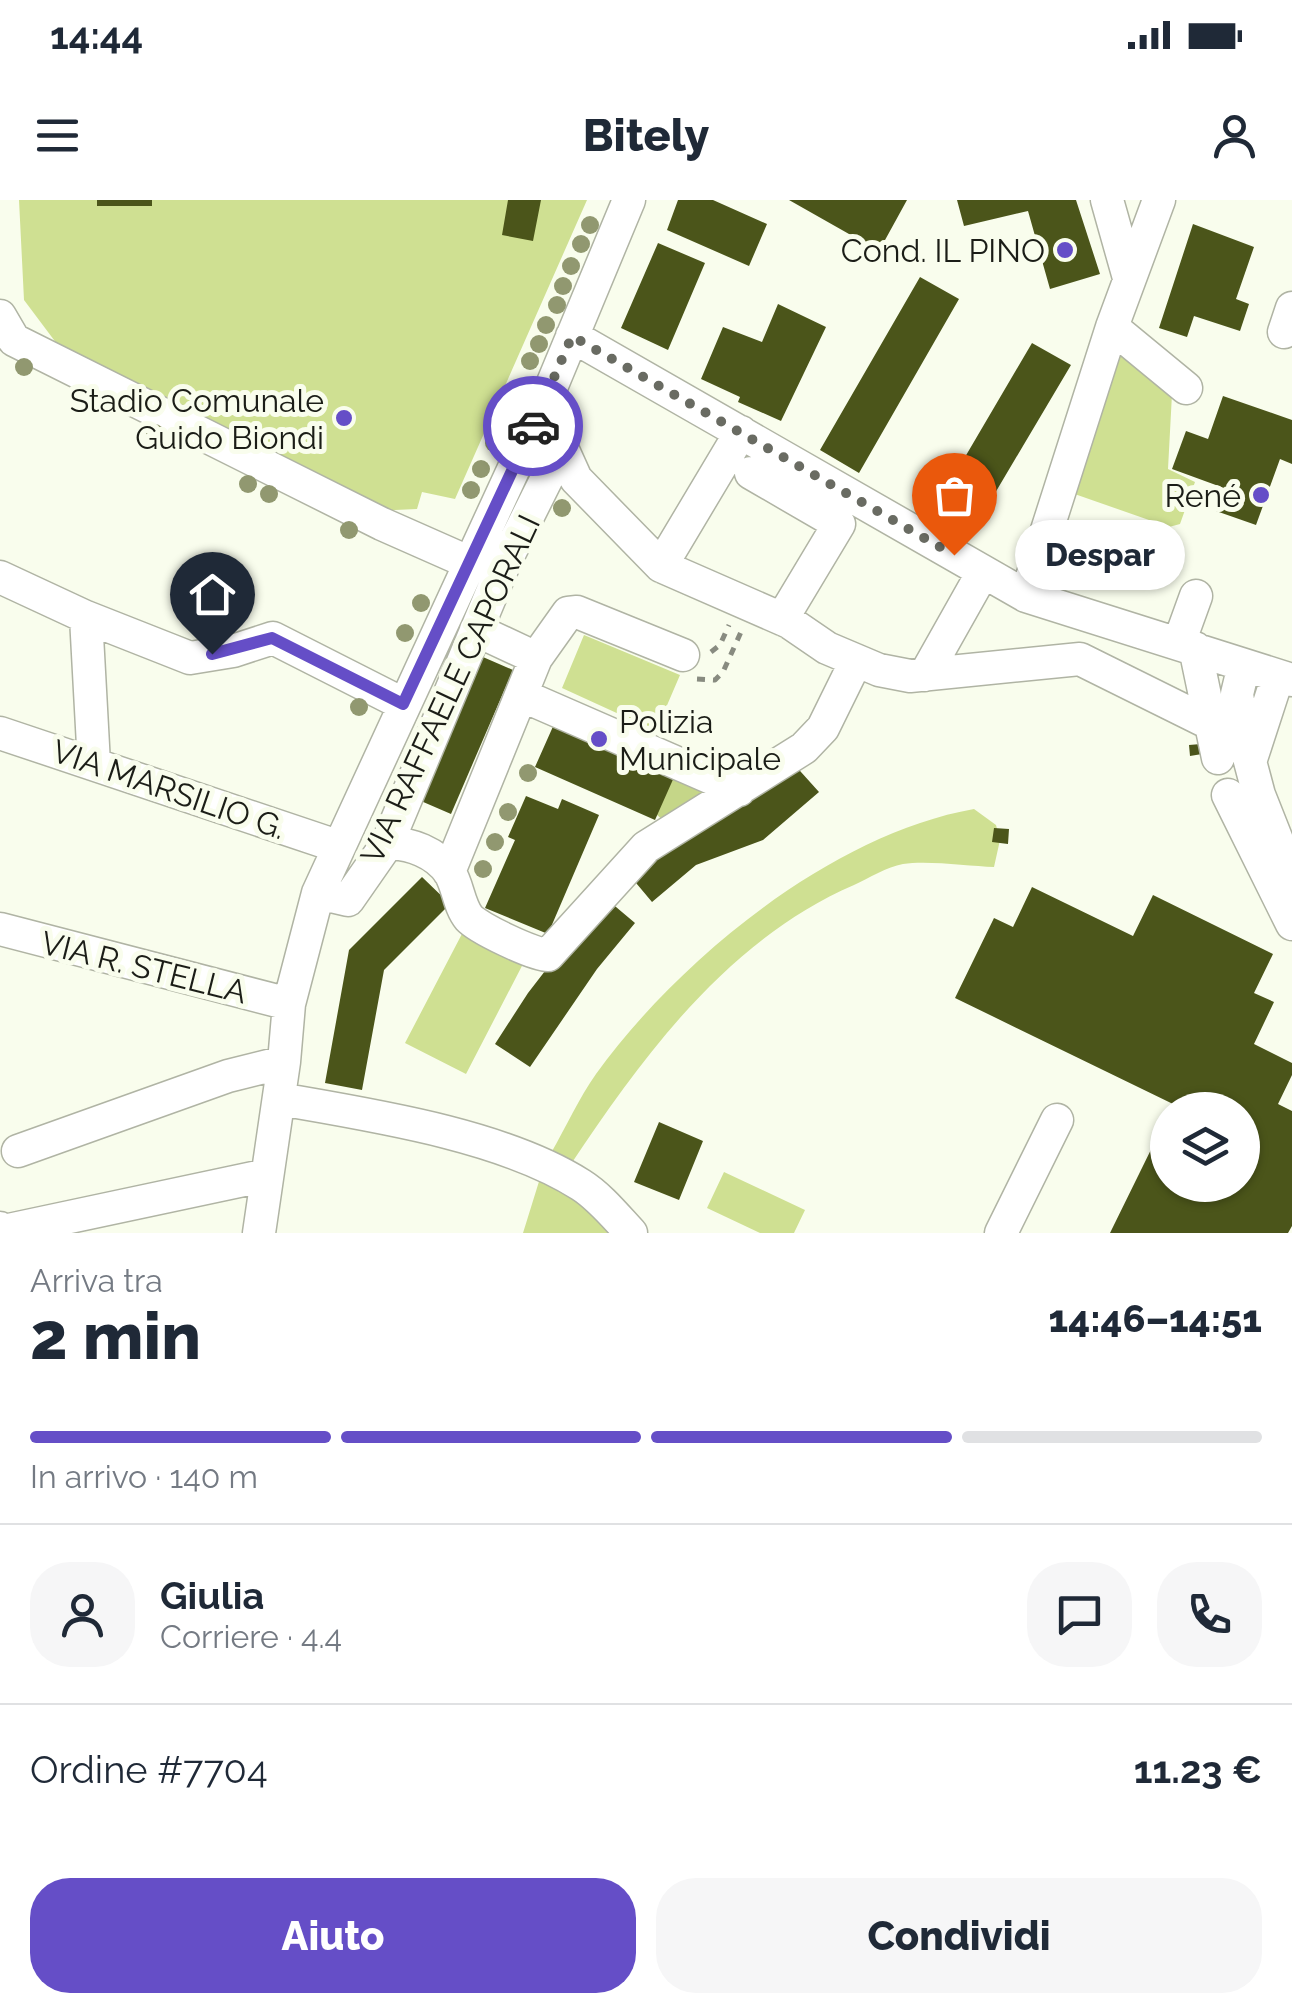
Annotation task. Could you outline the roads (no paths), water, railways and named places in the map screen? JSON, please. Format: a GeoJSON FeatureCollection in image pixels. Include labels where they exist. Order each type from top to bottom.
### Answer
{"type":"FeatureCollection","features":[{"type":"Feature","properties":{"kind":"street"},"geometry":{"type":"LineString","coordinates":[[259,1233],[289,1004],[318,893],[550,390],[629,200]]}},
{"type":"Feature","properties":{"kind":"street"},"geometry":{"type":"LineString","coordinates":[[1107,200],[1129,278]]}},
{"type":"Feature","properties":{"kind":"street"},"geometry":{"type":"LineString","coordinates":[[1026,596],[1112,326],[1160,200]]}},
{"type":"Feature","properties":{"kind":"street"},"geometry":{"type":"LineString","coordinates":[[0,316],[14,340],[382,524],[468,562]]}},
{"type":"Feature","properties":{"kind":"street"},"geometry":{"type":"LineString","coordinates":[[1112,326],[1186,388]]}},
{"type":"Feature","properties":{"kind":"street"},"geometry":{"type":"LineString","coordinates":[[572,336],[1026,596],[1187,645],[1240,679],[1280,685],[1251,759]]}},
{"type":"Feature","properties":{"kind":"street"},"geometry":{"type":"LineString","coordinates":[[550,390],[562,448],[576,479],[662,566],[742,611],[782,620],[856,662],[910,676],[1080,659],[1211,724]]}},
{"type":"Feature","properties":{"kind":"street"},"geometry":{"type":"LineString","coordinates":[[662,566],[741,432]]}},
{"type":"Feature","properties":{"kind":"street","name":"VIA RAFFAELE CAPORALI"},"geometry":{"type":"LineString","coordinates":[[318,893],[348,900],[387,844],[504,564],[562,448]]}},
{"type":"Feature","properties":{"kind":"street"},"geometry":{"type":"LineString","coordinates":[[751,473],[839,524],[782,620]]}},
{"type":"Feature","properties":{"kind":"street"},"geometry":{"type":"LineString","coordinates":[[925,674],[983,572]]}},
{"type":"Feature","properties":{"kind":"street"},"geometry":{"type":"LineString","coordinates":[[0,577],[86,617],[190,658],[233,651],[272,638],[403,704]]}},
{"type":"Feature","properties":{"kind":"street"},"geometry":{"type":"LineString","coordinates":[[1196,596],[1187,645],[1218,758]]}},
{"type":"Feature","properties":{"kind":"street"},"geometry":{"type":"LineString","coordinates":[[449,872],[536,658],[568,613],[577,612],[687,656]]}},
{"type":"Feature","properties":{"kind":"street"},"geometry":{"type":"LineString","coordinates":[[86,617],[94,764]]}},
{"type":"Feature","properties":{"kind":"street"},"geometry":{"type":"LineString","coordinates":[[476,630],[536,658]]}},
{"type":"Feature","properties":{"kind":"street"},"geometry":{"type":"LineString","coordinates":[[387,844],[403,843],[436,858],[449,872],[469,918],[535,955],[548,955],[646,847],[804,748],[824,728],[856,662]]}},
{"type":"Feature","properties":{"kind":"street"},"geometry":{"type":"LineString","coordinates":[[1240,679],[1259,796],[1292,878]]}},
{"type":"Feature","properties":{"kind":"street"},"geometry":{"type":"LineString","coordinates":[[522,695],[739,790]]}},
{"type":"Feature","properties":{"kind":"street","name":"VIA MARSILIO G."},"geometry":{"type":"LineString","coordinates":[[0,733],[337,846]]}},
{"type":"Feature","properties":{"kind":"street"},"geometry":{"type":"LineString","coordinates":[[1228,795],[1292,924]]}},
{"type":"Feature","properties":{"kind":"street","name":"VIA R. STELLA"},"geometry":{"type":"LineString","coordinates":[[0,929],[289,1004]]}},
{"type":"Feature","properties":{"kind":"street"},"geometry":{"type":"LineString","coordinates":[[18,1151],[228,1076],[284,1062]]}},
{"type":"Feature","properties":{"kind":"street"},"geometry":{"type":"LineString","coordinates":[[279,1099],[458,1136],[534,1160],[585,1187],[631,1233]]}},
{"type":"Feature","properties":{"kind":"street"},"geometry":{"type":"LineString","coordinates":[[1001,1233],[1057,1120]]}},
{"type":"Feature","properties":{"kind":"street"},"geometry":{"type":"LineString","coordinates":[[0,1228],[4,1231],[53,1222],[267,1175]]}},
{"type":"Feature","properties":{"kind":"place","name":"Cond. IL PINO"},"geometry":{"type":"Point","coordinates":[1065,250]}},
{"type":"Feature","properties":{"kind":"place","name":"Stadio Comunale Guido Biondi"},"geometry":{"type":"Point","coordinates":[344,418]}},
{"type":"Feature","properties":{"kind":"place","name":"René"},"geometry":{"type":"Point","coordinates":[1261,495]}},
{"type":"Feature","properties":{"kind":"place","name":"Despar"},"geometry":{"type":"Point","coordinates":[954,555]}},
{"type":"Feature","properties":{"kind":"place","name":"Polizia Municipale"},"geometry":{"type":"Point","coordinates":[599,739]}}]}
